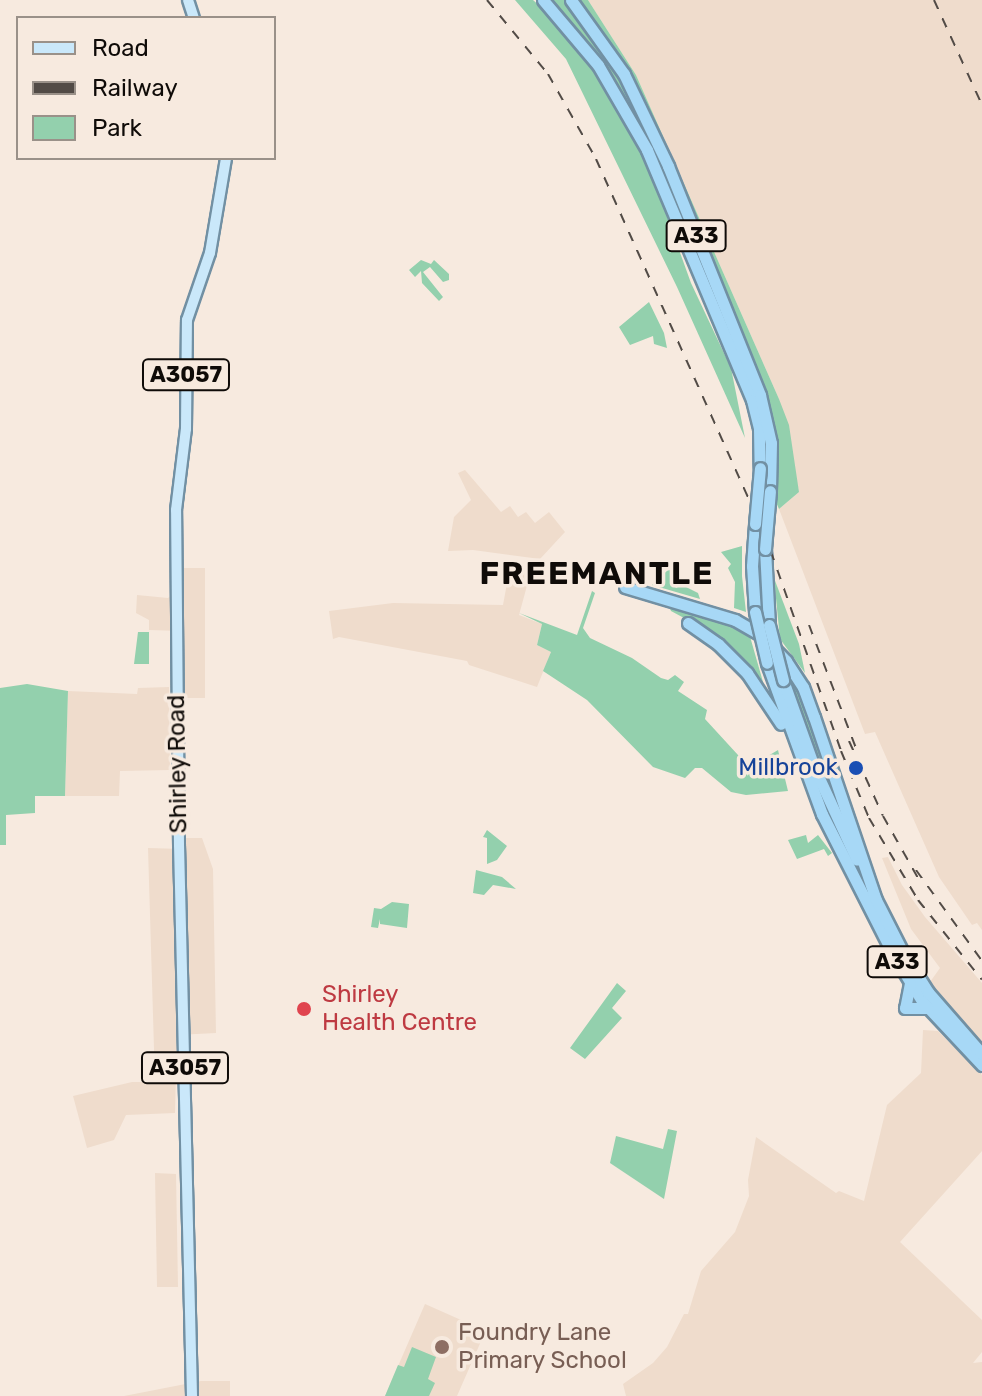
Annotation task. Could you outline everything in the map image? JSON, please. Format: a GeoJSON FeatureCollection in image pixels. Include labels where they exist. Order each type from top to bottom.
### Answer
{"type":"FeatureCollection","features":[{"type":"Feature","properties":{"kind":"highway","name":"A33"},"geometry":{"type":"LineString","coordinates":[[543,0],[598,65],[647,150],[752,400],[759,429],[760,468],[752,566],[755,612],[767,663],[798,756],[835,843],[910,983],[928,1008],[982,1065]]}},
{"type":"Feature","properties":{"kind":"highway","name":"A33"},"geometry":{"type":"LineString","coordinates":[[571,0],[624,74],[692,224],[765,410],[771,443],[765,549],[769,625],[783,680],[819,779],[876,900],[928,992],[982,1054]]}},
{"type":"Feature","properties":{"kind":"highway"},"geometry":{"type":"LineString","coordinates":[[625,587],[735,620],[761,635],[786,661],[803,687],[876,900]]}},
{"type":"Feature","properties":{"kind":"highway"},"geometry":{"type":"LineString","coordinates":[[688,623],[718,644],[747,673],[773,709],[798,756]]}},
{"type":"Feature","properties":{"kind":"highway"},"geometry":{"type":"LineString","coordinates":[[910,983],[905,1008],[928,1008]]}},
{"type":"Feature","properties":{"kind":"main road","name":"Shirley Road"},"geometry":{"type":"LineString","coordinates":[[192,1396],[178,789],[176,510],[186,429],[187,320],[210,253],[226,160]]}},
{"type":"Feature","properties":{"kind":"shaded area"},"geometry":{"type":"Polygon","coordinates":[[[588,0],[982,0],[982,930],[977,923],[972,925],[939,877],[875,732],[865,734],[779,509],[799,492],[779,399],[636,75],[588,0]]]}},
{"type":"Feature","properties":{"kind":"shaded area"},"geometry":{"type":"Polygon","coordinates":[[[465,470],[501,512],[510,506],[518,517],[526,512],[535,523],[549,512],[565,532],[540,559],[473,550],[448,551],[454,517],[471,500],[458,473],[465,470]]]}},
{"type":"Feature","properties":{"kind":"shaded area"},"geometry":{"type":"Polygon","coordinates":[[[510,567],[531,571],[519,615],[542,624],[537,645],[551,652],[537,687],[469,665],[467,661],[339,637],[333,639],[329,611],[393,603],[503,605],[510,567]]]}},
{"type":"Feature","properties":{"kind":"shaded area"},"geometry":{"type":"Polygon","coordinates":[[[179,568],[205,568],[205,698],[184,698],[182,631],[149,630],[149,620],[136,613],[137,595],[168,598],[178,589],[179,568]]]}},
{"type":"Feature","properties":{"kind":"shaded area"},"geometry":{"type":"Polygon","coordinates":[[[169,687],[170,770],[120,771],[119,796],[65,796],[68,691],[137,694],[138,688],[169,687]]]}},
{"type":"Feature","properties":{"kind":"shaded area"},"geometry":{"type":"Polygon","coordinates":[[[182,838],[202,838],[213,869],[216,1033],[177,1035],[175,1113],[126,1115],[114,1140],[87,1148],[73,1096],[132,1082],[155,1082],[148,848],[182,849],[182,838]]]}},
{"type":"Feature","properties":{"kind":"shaded area"},"geometry":{"type":"Polygon","coordinates":[[[888,857],[902,885],[925,917],[982,983],[982,1044],[930,982],[940,968],[911,929],[882,858],[888,857]]]}},
{"type":"Feature","properties":{"kind":"shaded area"},"geometry":{"type":"Polygon","coordinates":[[[923,1030],[938,1031],[982,1075],[982,1151],[900,1242],[982,1320],[982,1352],[973,1363],[982,1362],[982,1396],[626,1396],[623,1384],[653,1363],[667,1347],[684,1314],[688,1314],[701,1271],[735,1232],[749,1196],[748,1180],[756,1137],[836,1193],[839,1191],[864,1201],[887,1105],[921,1073],[923,1030]]]}},
{"type":"Feature","properties":{"kind":"shaded area"},"geometry":{"type":"Polygon","coordinates":[[[155,1173],[176,1174],[178,1287],[157,1287],[155,1173]]]}},
{"type":"Feature","properties":{"kind":"shaded area","name":"Foundry Lane Primary School"},"geometry":{"type":"Polygon","coordinates":[[[425,1304],[461,1320],[458,1329],[482,1339],[457,1396],[385,1396],[425,1304]]]}},
{"type":"Feature","properties":{"kind":"shaded area"},"geometry":{"type":"Polygon","coordinates":[[[201,1381],[230,1381],[230,1396],[124,1396],[201,1381]]]}},
{"type":"Feature","properties":{"kind":"green space"},"geometry":{"type":"Polygon","coordinates":[[[515,0],[533,0],[560,24],[613,96],[648,164],[691,283],[731,368],[745,438],[677,287],[566,59],[515,0]]]}},
{"type":"Feature","properties":{"kind":"green space"},"geometry":{"type":"Polygon","coordinates":[[[551,0],[565,0],[609,59],[630,96],[659,160],[612,76],[551,0]]]}},
{"type":"Feature","properties":{"kind":"green space"},"geometry":{"type":"Polygon","coordinates":[[[578,0],[588,0],[636,75],[779,399],[789,425],[799,492],[779,509],[775,500],[772,418],[758,371],[684,191],[631,78],[578,0]]]}},
{"type":"Feature","properties":{"kind":"green space"},"geometry":{"type":"Polygon","coordinates":[[[421,260],[431,264],[434,260],[449,274],[449,280],[443,282],[430,267],[423,272],[443,297],[439,301],[422,283],[421,271],[415,277],[409,270],[421,260]]]}},
{"type":"Feature","properties":{"kind":"green space"},"geometry":{"type":"Polygon","coordinates":[[[649,302],[664,333],[667,348],[654,344],[653,336],[630,345],[619,327],[649,302]]]}},
{"type":"Feature","properties":{"kind":"green space"},"geometry":{"type":"Polygon","coordinates":[[[742,546],[746,612],[734,608],[735,582],[728,568],[731,564],[721,552],[742,546]]]}},
{"type":"Feature","properties":{"kind":"green space"},"geometry":{"type":"Polygon","coordinates":[[[669,569],[676,574],[672,583],[676,588],[682,585],[698,593],[700,599],[652,585],[669,569]]]}},
{"type":"Feature","properties":{"kind":"green space"},"geometry":{"type":"Polygon","coordinates":[[[774,578],[799,644],[805,673],[780,639],[774,578]]]}},
{"type":"Feature","properties":{"kind":"green space"},"geometry":{"type":"Polygon","coordinates":[[[592,591],[595,593],[583,628],[590,638],[632,658],[661,678],[668,680],[675,675],[684,682],[678,691],[707,710],[705,719],[749,767],[778,750],[788,791],[746,795],[731,792],[702,768],[695,768],[685,778],[653,767],[587,700],[543,671],[551,652],[537,645],[542,624],[519,613],[577,635],[592,591]]]}},
{"type":"Feature","properties":{"kind":"green space"},"geometry":{"type":"Polygon","coordinates":[[[667,601],[720,618],[749,633],[765,689],[751,671],[697,625],[671,611],[667,601]]]}},
{"type":"Feature","properties":{"kind":"green space"},"geometry":{"type":"Polygon","coordinates":[[[138,632],[149,632],[149,664],[134,664],[138,632]]]}},
{"type":"Feature","properties":{"kind":"green space"},"geometry":{"type":"Polygon","coordinates":[[[787,671],[800,691],[847,827],[810,744],[787,671]]]}},
{"type":"Feature","properties":{"kind":"green space"},"geometry":{"type":"Polygon","coordinates":[[[27,684],[68,691],[65,796],[35,796],[35,813],[6,815],[6,845],[0,845],[0,688],[27,684]]]}},
{"type":"Feature","properties":{"kind":"green space"},"geometry":{"type":"Polygon","coordinates":[[[487,830],[507,846],[497,860],[487,864],[487,838],[483,837],[487,830]]]}},
{"type":"Feature","properties":{"kind":"green space"},"geometry":{"type":"Polygon","coordinates":[[[806,835],[808,843],[818,835],[832,853],[828,856],[824,849],[797,859],[788,840],[806,835]]]}},
{"type":"Feature","properties":{"kind":"green space"},"geometry":{"type":"Polygon","coordinates":[[[476,870],[502,877],[516,889],[493,885],[484,895],[473,893],[476,870]]]}},
{"type":"Feature","properties":{"kind":"green space"},"geometry":{"type":"Polygon","coordinates":[[[392,902],[409,904],[407,928],[380,924],[380,919],[378,928],[371,927],[374,908],[381,909],[392,902]]]}},
{"type":"Feature","properties":{"kind":"green space"},"geometry":{"type":"Polygon","coordinates":[[[617,983],[626,991],[612,1008],[622,1018],[585,1059],[570,1048],[617,983]]]}},
{"type":"Feature","properties":{"kind":"green space"},"geometry":{"type":"Polygon","coordinates":[[[668,1129],[677,1131],[664,1199],[610,1163],[616,1136],[663,1149],[668,1129]]]}},
{"type":"Feature","properties":{"kind":"green space"},"geometry":{"type":"Polygon","coordinates":[[[412,1347],[436,1357],[428,1379],[435,1383],[429,1396],[385,1396],[398,1365],[404,1367],[412,1347]]]}},
{"type":"Feature","properties":{"kind":"railway"},"geometry":{"type":"LineString","coordinates":[[487,0],[548,74],[596,159],[764,532],[841,751],[869,818],[918,900],[982,980]]}},
{"type":"Feature","properties":{"kind":"railway"},"geometry":{"type":"LineString","coordinates":[[934,0],[982,105]]}},
{"type":"Feature","properties":{"kind":"railway"},"geometry":{"type":"LineString","coordinates":[[809,625],[856,748]]}},
{"type":"Feature","properties":{"kind":"railway"},"geometry":{"type":"LineString","coordinates":[[849,741],[883,816],[919,880]]}},
{"type":"Feature","properties":{"kind":"railway"},"geometry":{"type":"LineString","coordinates":[[916,870],[982,961]]}},
{"type":"Feature","properties":{"kind":"place","name":"Millbrook"},"geometry":{"type":"Point","coordinates":[856,768]}},
{"type":"Feature","properties":{"kind":"place","name":"Shirley Health Centre"},"geometry":{"type":"Point","coordinates":[304,1009]}},
{"type":"Feature","properties":{"kind":"place","name":"Foundry Lane Primary School"},"geometry":{"type":"Point","coordinates":[442,1347]}},
{"type":"Feature","properties":{"kind":"district","name":"FREEMANTLE"},"geometry":{"type":"Point","coordinates":[597,573]}}]}
